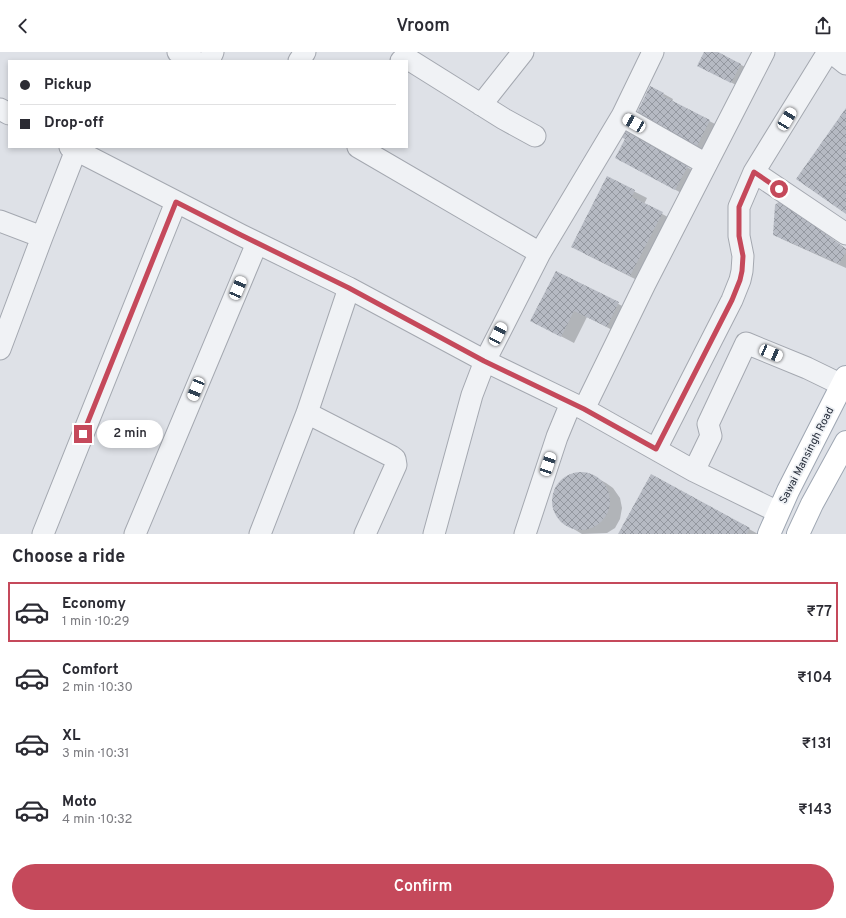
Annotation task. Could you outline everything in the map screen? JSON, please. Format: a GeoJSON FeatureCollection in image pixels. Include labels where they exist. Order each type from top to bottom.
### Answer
{"type":"FeatureCollection","features":[{"type":"Feature","properties":{"kind":"main road","name":"Sawai Mansingh Road"},"geometry":{"type":"LineString","coordinates":[[769,534],[788,491],[844,381]]}},
{"type":"Feature","properties":{"kind":"main road"},"geometry":{"type":"LineString","coordinates":[[798,534],[812,504],[846,442]]}},
{"type":"Feature","properties":{"kind":"street"},"geometry":{"type":"LineString","coordinates":[[178,52],[193,60]]}},
{"type":"Feature","properties":{"kind":"street"},"geometry":{"type":"LineString","coordinates":[[482,104],[522,52]]}},
{"type":"Feature","properties":{"kind":"street"},"geometry":{"type":"LineString","coordinates":[[434,534],[472,395],[484,361],[540,252],[622,116],[653,52]]}},
{"type":"Feature","properties":{"kind":"street"},"geometry":{"type":"LineString","coordinates":[[525,534],[557,437],[577,406],[645,284],[764,52]]}},
{"type":"Feature","properties":{"kind":"street"},"geometry":{"type":"LineString","coordinates":[[656,449],[732,300],[740,280],[743,256],[739,236],[739,207],[754,172],[829,52],[846,64]]}},
{"type":"Feature","properties":{"kind":"street"},"geometry":{"type":"LineString","coordinates":[[405,57],[535,136]]}},
{"type":"Feature","properties":{"kind":"street"},"geometry":{"type":"LineString","coordinates":[[622,116],[706,164]]}},
{"type":"Feature","properties":{"kind":"street"},"geometry":{"type":"LineString","coordinates":[[360,148],[540,252]]}},
{"type":"Feature","properties":{"kind":"street"},"geometry":{"type":"LineString","coordinates":[[0,349],[8,304],[42,237],[73,149],[349,288],[484,361],[577,406],[694,471],[778,512]]}},
{"type":"Feature","properties":{"kind":"street"},"geometry":{"type":"LineString","coordinates":[[754,172],[846,234]]}},
{"type":"Feature","properties":{"kind":"street"},"geometry":{"type":"LineString","coordinates":[[43,534],[176,202]]}},
{"type":"Feature","properties":{"kind":"street"},"geometry":{"type":"LineString","coordinates":[[0,221],[42,237]]}},
{"type":"Feature","properties":{"kind":"street"},"geometry":{"type":"LineString","coordinates":[[135,534],[257,243]]}},
{"type":"Feature","properties":{"kind":"street"},"geometry":{"type":"LineString","coordinates":[[260,534],[307,413],[349,288]]}},
{"type":"Feature","properties":{"kind":"street"},"geometry":{"type":"LineString","coordinates":[[694,471],[712,436],[708,424],[746,343],[807,368],[844,381]]}},
{"type":"Feature","properties":{"kind":"street"},"geometry":{"type":"LineString","coordinates":[[307,413],[395,459],[396,465],[365,534]]}},
{"type":"Feature","properties":{"kind":"building"},"geometry":{"type":"Polygon","coordinates":[[[704,52],[718,52],[741,64],[731,83],[697,66],[704,52]]]}},
{"type":"Feature","properties":{"kind":"building"},"geometry":{"type":"Polygon","coordinates":[[[650,86],[664,93],[663,96],[710,120],[696,148],[664,132],[667,128],[637,113],[650,86]]]}},
{"type":"Feature","properties":{"kind":"building"},"geometry":{"type":"Polygon","coordinates":[[[846,108],[846,214],[796,179],[846,108]]]}},
{"type":"Feature","properties":{"kind":"building"},"geometry":{"type":"Polygon","coordinates":[[[624,126],[672,152],[669,156],[688,166],[675,190],[615,158],[625,139],[619,136],[624,126]]]}},
{"type":"Feature","properties":{"kind":"building"},"geometry":{"type":"Polygon","coordinates":[[[607,176],[635,190],[632,197],[663,212],[630,276],[571,247],[607,176]]]}},
{"type":"Feature","properties":{"kind":"building"},"geometry":{"type":"Polygon","coordinates":[[[780,201],[846,249],[846,252],[839,264],[773,235],[775,205],[780,201]]]}},
{"type":"Feature","properties":{"kind":"building"},"geometry":{"type":"Polygon","coordinates":[[[556,271],[619,302],[607,327],[574,311],[561,337],[530,321],[556,271]]]}},
{"type":"Feature","properties":{"kind":"building"},"geometry":{"type":"Polygon","coordinates":[[[581,472],[592,474],[605,485],[608,490],[610,501],[608,512],[597,525],[592,528],[581,530],[570,528],[557,517],[554,512],[552,501],[554,490],[565,477],[570,474],[581,472]]]}},
{"type":"Feature","properties":{"kind":"building"},"geometry":{"type":"Polygon","coordinates":[[[651,474],[750,528],[747,534],[618,534],[651,474]]]}},
{"type":"Feature","properties":{"kind":"route"},"geometry":{"type":"LineString","coordinates":[[83,434],[176,202],[349,288],[484,361],[584,409],[656,449],[732,300],[740,280],[743,256],[739,236],[739,207],[754,172],[779,189]]}}]}
